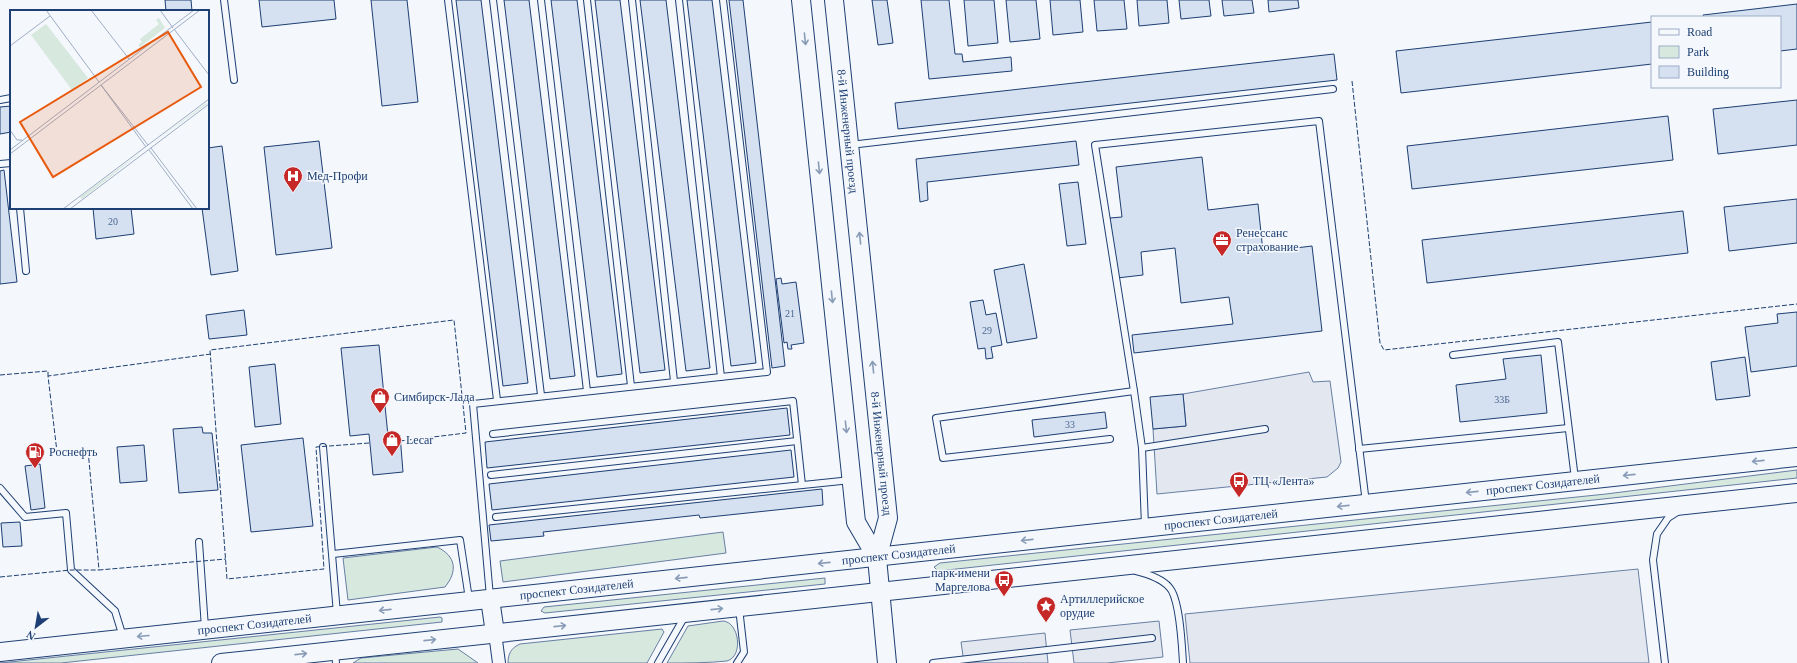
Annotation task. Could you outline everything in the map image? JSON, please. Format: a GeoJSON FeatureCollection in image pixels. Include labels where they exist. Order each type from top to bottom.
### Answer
{"type":"FeatureCollection","features":[{"type":"Feature","properties":{"kind":"main road"},"geometry":{"type":"LineString","coordinates":[[801,0],[856,522],[877,558],[887,663]]}},
{"type":"Feature","properties":{"kind":"main road","name":"8-й Инженерный проезд"},"geometry":{"type":"LineString","coordinates":[[834,0],[888,518],[877,558]]}},
{"type":"Feature","properties":{"kind":"main road","name":"проспект Созидателей"},"geometry":{"type":"LineString","coordinates":[[0,652],[1797,457]]}},
{"type":"Feature","properties":{"kind":"main road"},"geometry":{"type":"LineString","coordinates":[[221,663],[335,657],[495,633],[1118,565],[1689,505],[1797,492]]}},
{"type":"Feature","properties":{"kind":"main road"},"geometry":{"type":"LineString","coordinates":[[490,598],[495,633]]}},
{"type":"Feature","properties":{"kind":"street"},"geometry":{"type":"LineString","coordinates":[[495,633],[499,663]]}},
{"type":"Feature","properties":{"kind":"lane"},"geometry":{"type":"LineString","coordinates":[[224,0],[234,80]]}},
{"type":"Feature","properties":{"kind":"lane"},"geometry":{"type":"LineString","coordinates":[[448,0],[497,400]]}},
{"type":"Feature","properties":{"kind":"lane"},"geometry":{"type":"LineString","coordinates":[[493,0],[541,395]]}},
{"type":"Feature","properties":{"kind":"lane"},"geometry":{"type":"LineString","coordinates":[[541,0],[587,390]]}},
{"type":"Feature","properties":{"kind":"lane"},"geometry":{"type":"LineString","coordinates":[[587,0],[630,386]]}},
{"type":"Feature","properties":{"kind":"lane"},"geometry":{"type":"LineString","coordinates":[[632,0],[674,381]]}},
{"type":"Feature","properties":{"kind":"lane"},"geometry":{"type":"LineString","coordinates":[[679,0],[721,377]]}},
{"type":"Feature","properties":{"kind":"lane"},"geometry":{"type":"LineString","coordinates":[[490,598],[473,404],[541,395],[767,372],[723,0]]}},
{"type":"Feature","properties":{"kind":"lane"},"geometry":{"type":"LineString","coordinates":[[850,145],[1333,89]]}},
{"type":"Feature","properties":{"kind":"lane"},"geometry":{"type":"LineString","coordinates":[[0,100],[10,98]]}},
{"type":"Feature","properties":{"kind":"lane"},"geometry":{"type":"LineString","coordinates":[[1145,528],[1142,448],[1095,145],[1319,121],[1366,504]]}},
{"type":"Feature","properties":{"kind":"lane"},"geometry":{"type":"LineString","coordinates":[[0,164],[10,162]]}},
{"type":"Feature","properties":{"kind":"lane"},"geometry":{"type":"LineString","coordinates":[[20,209],[26,271]]}},
{"type":"Feature","properties":{"kind":"lane"},"geometry":{"type":"LineString","coordinates":[[1453,355],[1558,342],[1575,481]]}},
{"type":"Feature","properties":{"kind":"lane"},"geometry":{"type":"LineString","coordinates":[[1110,439],[943,458],[936,418],[1134,391]]}},
{"type":"Feature","properties":{"kind":"lane"},"geometry":{"type":"LineString","coordinates":[[493,434],[793,400],[802,485]]}},
{"type":"Feature","properties":{"kind":"lane"},"geometry":{"type":"LineString","coordinates":[[1359,449],[1568,428]]}},
{"type":"Feature","properties":{"kind":"lane"},"geometry":{"type":"LineString","coordinates":[[1142,448],[1265,429]]}},
{"type":"Feature","properties":{"kind":"lane"},"geometry":{"type":"LineString","coordinates":[[491,475],[797,442]]}},
{"type":"Feature","properties":{"kind":"lane"},"geometry":{"type":"LineString","coordinates":[[323,447],[338,615]]}},
{"type":"Feature","properties":{"kind":"lane"},"geometry":{"type":"LineString","coordinates":[[496,517],[852,480]]}},
{"type":"Feature","properties":{"kind":"lane"},"geometry":{"type":"LineString","coordinates":[[0,488],[25,517],[66,513],[71,570],[115,611],[123,638]]}},
{"type":"Feature","properties":{"kind":"lane"},"geometry":{"type":"LineString","coordinates":[[1665,663],[1653,560],[1657,534],[1668,518],[1689,505]]}},
{"type":"Feature","properties":{"kind":"lane"},"geometry":{"type":"LineString","coordinates":[[333,554],[460,540],[469,601]]}},
{"type":"Feature","properties":{"kind":"lane"},"geometry":{"type":"LineString","coordinates":[[199,542],[205,630]]}},
{"type":"Feature","properties":{"kind":"lane"},"geometry":{"type":"LineString","coordinates":[[1118,565],[1151,574],[1170,588],[1178,610],[1183,663]]}},
{"type":"Feature","properties":{"kind":"lane"},"geometry":{"type":"LineString","coordinates":[[738,663],[744,652],[739,607]]}},
{"type":"Feature","properties":{"kind":"lane"},"geometry":{"type":"LineString","coordinates":[[658,663],[687,613]]}},
{"type":"Feature","properties":{"kind":"lane"},"geometry":{"type":"LineString","coordinates":[[933,663],[1152,638]]}},
{"type":"Feature","properties":{"kind":"green space"},"geometry":{"type":"Polygon","coordinates":[[[1797,470],[1797,478],[938,571],[934,567],[940,563],[1606,494],[1797,470]]]}},
{"type":"Feature","properties":{"kind":"green space"},"geometry":{"type":"Polygon","coordinates":[[[723,532],[726,553],[503,582],[500,561],[723,532]]]}},
{"type":"Feature","properties":{"kind":"green space"},"geometry":{"type":"Polygon","coordinates":[[[437,547],[448,555],[453,564],[452,575],[445,587],[348,600],[343,558],[437,547]]]}},
{"type":"Feature","properties":{"kind":"green space"},"geometry":{"type":"Polygon","coordinates":[[[825,578],[825,584],[545,613],[541,611],[544,607],[825,578]]]}},
{"type":"Feature","properties":{"kind":"green space"},"geometry":{"type":"Polygon","coordinates":[[[442,618],[442,622],[61,663],[0,663],[442,618]]]}},
{"type":"Feature","properties":{"kind":"green space"},"geometry":{"type":"Polygon","coordinates":[[[723,621],[733,627],[736,633],[736,653],[732,658],[727,661],[720,662],[667,663],[688,626],[723,621]]]}},
{"type":"Feature","properties":{"kind":"green space"},"geometry":{"type":"Polygon","coordinates":[[[662,629],[664,632],[647,663],[508,663],[514,647],[520,644],[662,629]]]}},
{"type":"Feature","properties":{"kind":"green space"},"geometry":{"type":"Polygon","coordinates":[[[458,649],[478,663],[353,663],[361,658],[458,649]]]}},
{"type":"Feature","properties":{"kind":"shaded area"},"geometry":{"type":"Polygon","coordinates":[[[1309,372],[1313,382],[1330,381],[1341,462],[1338,468],[1327,477],[1157,494],[1153,429],[1186,426],[1183,394],[1309,372]]]}},
{"type":"Feature","properties":{"kind":"shaded area"},"geometry":{"type":"Polygon","coordinates":[[[1638,569],[1649,663],[1190,663],[1185,614],[1638,569]]]}},
{"type":"Feature","properties":{"kind":"shaded area"},"geometry":{"type":"Polygon","coordinates":[[[1159,621],[1163,657],[1107,663],[1074,663],[1070,630],[1159,621]]]}},
{"type":"Feature","properties":{"kind":"shaded area"},"geometry":{"type":"Polygon","coordinates":[[[1045,633],[1048,663],[964,663],[961,642],[1045,633]]]}},
{"type":"Feature","properties":{"kind":"building"},"geometry":{"type":"Polygon","coordinates":[[[165,0],[191,0],[192,10],[166,10],[165,0]]]}},
{"type":"Feature","properties":{"kind":"building"},"geometry":{"type":"Polygon","coordinates":[[[259,0],[334,0],[336,19],[262,27],[259,0]]]}},
{"type":"Feature","properties":{"kind":"building"},"geometry":{"type":"Polygon","coordinates":[[[371,0],[407,0],[418,102],[382,106],[371,0]]]}},
{"type":"Feature","properties":{"kind":"building"},"geometry":{"type":"Polygon","coordinates":[[[456,0],[481,0],[528,383],[503,386],[456,0]]]}},
{"type":"Feature","properties":{"kind":"building"},"geometry":{"type":"Polygon","coordinates":[[[504,0],[529,0],[575,376],[550,379],[504,0]]]}},
{"type":"Feature","properties":{"kind":"building"},"geometry":{"type":"Polygon","coordinates":[[[551,0],[577,0],[622,374],[597,377],[551,0]]]}},
{"type":"Feature","properties":{"kind":"building"},"geometry":{"type":"Polygon","coordinates":[[[595,0],[620,0],[665,370],[640,373],[595,0]]]}},
{"type":"Feature","properties":{"kind":"building"},"geometry":{"type":"Polygon","coordinates":[[[640,0],[666,0],[710,368],[686,371],[640,0]]]}},
{"type":"Feature","properties":{"kind":"building"},"geometry":{"type":"Polygon","coordinates":[[[687,0],[712,0],[756,363],[731,366],[687,0]]]}},
{"type":"Feature","properties":{"kind":"building"},"geometry":{"type":"Polygon","coordinates":[[[729,0],[743,0],[785,366],[772,368],[729,0]]]}},
{"type":"Feature","properties":{"kind":"building"},"geometry":{"type":"Polygon","coordinates":[[[872,0],[887,0],[893,43],[878,45],[872,0]]]}},
{"type":"Feature","properties":{"kind":"building"},"geometry":{"type":"Polygon","coordinates":[[[921,0],[949,0],[955,54],[962,54],[963,62],[1011,57],[1012,71],[929,79],[921,0]]]}},
{"type":"Feature","properties":{"kind":"building"},"geometry":{"type":"Polygon","coordinates":[[[964,0],[994,0],[998,43],[968,46],[964,0]]]}},
{"type":"Feature","properties":{"kind":"building"},"geometry":{"type":"Polygon","coordinates":[[[1006,0],[1036,0],[1040,39],[1010,42],[1006,0]]]}},
{"type":"Feature","properties":{"kind":"building"},"geometry":{"type":"Polygon","coordinates":[[[1050,0],[1080,0],[1083,32],[1053,35],[1050,0]]]}},
{"type":"Feature","properties":{"kind":"building"},"geometry":{"type":"Polygon","coordinates":[[[1094,0],[1124,0],[1127,29],[1097,31],[1094,0]]]}},
{"type":"Feature","properties":{"kind":"building"},"geometry":{"type":"Polygon","coordinates":[[[1137,0],[1167,0],[1169,23],[1139,26],[1137,0]]]}},
{"type":"Feature","properties":{"kind":"building"},"geometry":{"type":"Polygon","coordinates":[[[1179,0],[1209,0],[1211,16],[1181,19],[1179,0]]]}},
{"type":"Feature","properties":{"kind":"building"},"geometry":{"type":"Polygon","coordinates":[[[1222,0],[1252,0],[1254,13],[1224,16],[1222,0]]]}},
{"type":"Feature","properties":{"kind":"building"},"geometry":{"type":"Polygon","coordinates":[[[1268,0],[1298,0],[1299,8],[1269,12],[1268,0]]]}},
{"type":"Feature","properties":{"kind":"building"},"geometry":{"type":"Polygon","coordinates":[[[1797,4],[1797,49],[1781,51],[1781,16],[1703,15],[1797,4]]]}},
{"type":"Feature","properties":{"kind":"building"},"geometry":{"type":"Polygon","coordinates":[[[1651,22],[1651,64],[1401,93],[1396,51],[1651,22]]]}},
{"type":"Feature","properties":{"kind":"building"},"geometry":{"type":"Polygon","coordinates":[[[1334,54],[1337,80],[898,129],[895,103],[1334,54]]]}},
{"type":"Feature","properties":{"kind":"building"},"geometry":{"type":"Polygon","coordinates":[[[1797,100],[1797,145],[1718,154],[1713,109],[1797,100]]]}},
{"type":"Feature","properties":{"kind":"building"},"geometry":{"type":"Polygon","coordinates":[[[10,106],[10,132],[0,134],[0,107],[10,106]]]}},
{"type":"Feature","properties":{"kind":"building"},"geometry":{"type":"Polygon","coordinates":[[[1668,116],[1673,160],[1412,189],[1407,146],[1668,116]]]}},
{"type":"Feature","properties":{"kind":"building"},"geometry":{"type":"Polygon","coordinates":[[[319,141],[332,248],[276,255],[264,147],[319,141]]]}},
{"type":"Feature","properties":{"kind":"building"},"geometry":{"type":"Polygon","coordinates":[[[1076,141],[1079,165],[927,182],[928,200],[920,202],[916,159],[1076,141]]]}},
{"type":"Feature","properties":{"kind":"building"},"geometry":{"type":"Polygon","coordinates":[[[222,146],[238,271],[211,275],[202,209],[209,209],[209,148],[222,146]]]}},
{"type":"Feature","properties":{"kind":"building"},"geometry":{"type":"Polygon","coordinates":[[[1202,157],[1208,210],[1258,204],[1263,252],[1312,246],[1322,331],[1134,353],[1132,335],[1233,324],[1229,297],[1181,303],[1175,248],[1141,252],[1143,275],[1117,278],[1110,218],[1122,217],[1116,167],[1202,157]]]}},
{"type":"Feature","properties":{"kind":"building"},"geometry":{"type":"Polygon","coordinates":[[[4,170],[17,282],[0,284],[0,171],[4,170]]]}},
{"type":"Feature","properties":{"kind":"building"},"geometry":{"type":"Polygon","coordinates":[[[1078,182],[1086,244],[1067,246],[1059,184],[1078,182]]]}},
{"type":"Feature","properties":{"kind":"building"},"geometry":{"type":"Polygon","coordinates":[[[1797,199],[1797,243],[1729,251],[1724,207],[1797,199]]]}},
{"type":"Feature","properties":{"kind":"building"},"geometry":{"type":"Polygon","coordinates":[[[93,209],[131,209],[134,234],[96,239],[93,209]]]}},
{"type":"Feature","properties":{"kind":"building"},"geometry":{"type":"Polygon","coordinates":[[[1683,211],[1688,253],[1427,283],[1422,240],[1683,211]]]}},
{"type":"Feature","properties":{"kind":"building"},"geometry":{"type":"Polygon","coordinates":[[[1024,264],[1037,338],[1007,343],[994,270],[1024,264]]]}},
{"type":"Feature","properties":{"kind":"building"},"geometry":{"type":"Polygon","coordinates":[[[781,278],[782,284],[796,282],[804,343],[791,345],[792,349],[788,349],[787,342],[784,343],[776,279],[781,278]]]}},
{"type":"Feature","properties":{"kind":"building"},"geometry":{"type":"Polygon","coordinates":[[[983,300],[986,315],[996,313],[1002,345],[991,347],[993,358],[986,359],[985,348],[978,349],[970,302],[983,300]]]}},
{"type":"Feature","properties":{"kind":"building"},"geometry":{"type":"Polygon","coordinates":[[[244,310],[247,335],[209,339],[206,315],[244,310]]]}},
{"type":"Feature","properties":{"kind":"building"},"geometry":{"type":"Polygon","coordinates":[[[1797,312],[1797,366],[1751,372],[1745,327],[1778,323],[1777,314],[1797,312]]]}},
{"type":"Feature","properties":{"kind":"building"},"geometry":{"type":"Polygon","coordinates":[[[379,345],[388,436],[400,435],[403,472],[373,475],[369,434],[350,436],[341,348],[379,345]]]}},
{"type":"Feature","properties":{"kind":"building"},"geometry":{"type":"Polygon","coordinates":[[[1541,355],[1547,413],[1460,422],[1456,385],[1506,379],[1503,359],[1541,355]]]}},
{"type":"Feature","properties":{"kind":"building"},"geometry":{"type":"Polygon","coordinates":[[[1745,357],[1750,396],[1716,400],[1711,362],[1745,357]]]}},
{"type":"Feature","properties":{"kind":"building"},"geometry":{"type":"Polygon","coordinates":[[[275,364],[281,424],[255,427],[249,367],[275,364]]]}},
{"type":"Feature","properties":{"kind":"building"},"geometry":{"type":"Polygon","coordinates":[[[1183,394],[1186,426],[1153,429],[1150,397],[1183,394]]]}},
{"type":"Feature","properties":{"kind":"building"},"geometry":{"type":"Polygon","coordinates":[[[787,408],[790,435],[487,468],[485,442],[787,408]]]}},
{"type":"Feature","properties":{"kind":"building"},"geometry":{"type":"Polygon","coordinates":[[[1105,412],[1107,428],[1034,437],[1032,420],[1105,412]]]}},
{"type":"Feature","properties":{"kind":"building"},"geometry":{"type":"Polygon","coordinates":[[[202,427],[203,433],[212,433],[218,490],[179,493],[173,429],[202,427]]]}},
{"type":"Feature","properties":{"kind":"building"},"geometry":{"type":"Polygon","coordinates":[[[303,438],[313,526],[251,532],[241,445],[303,438]]]}},
{"type":"Feature","properties":{"kind":"building"},"geometry":{"type":"Polygon","coordinates":[[[144,445],[147,481],[120,483],[117,447],[144,445]]]}},
{"type":"Feature","properties":{"kind":"building"},"geometry":{"type":"Polygon","coordinates":[[[791,450],[794,477],[492,510],[489,484],[791,450]]]}},
{"type":"Feature","properties":{"kind":"building"},"geometry":{"type":"Polygon","coordinates":[[[40,464],[45,508],[31,510],[25,466],[40,464]]]}},
{"type":"Feature","properties":{"kind":"building"},"geometry":{"type":"Polygon","coordinates":[[[822,489],[823,505],[700,518],[699,515],[543,532],[544,536],[491,541],[489,525],[822,489]]]}},
{"type":"Feature","properties":{"kind":"building"},"geometry":{"type":"Polygon","coordinates":[[[20,522],[22,546],[3,547],[1,523],[20,522]]]}},
{"type":"Feature","properties":{"kind":"fence"},"geometry":{"type":"LineString","coordinates":[[1352,81],[1380,343],[1384,350],[1797,304]]}},
{"type":"Feature","properties":{"kind":"fence"},"geometry":{"type":"LineString","coordinates":[[369,443],[316,447],[324,569],[227,579],[210,350],[454,320],[466,433],[400,441]]}},
{"type":"Feature","properties":{"kind":"fence"},"geometry":{"type":"LineString","coordinates":[[211,354],[48,376],[57,452],[88,450],[99,570],[226,559]]}},
{"type":"Feature","properties":{"kind":"fence"},"geometry":{"type":"LineString","coordinates":[[0,375],[48,371],[48,376]]}},
{"type":"Feature","properties":{"kind":"fence"},"geometry":{"type":"LineString","coordinates":[[0,577],[71,570],[99,570]]}},
{"type":"Feature","properties":{"kind":"place","name":"Мед-Профи"},"geometry":{"type":"Point","coordinates":[293,193]}},
{"type":"Feature","properties":{"kind":"place","name":"Ренессанс страхование"},"geometry":{"type":"Point","coordinates":[1222,257]}},
{"type":"Feature","properties":{"kind":"place","name":"Симбирск-Лада"},"geometry":{"type":"Point","coordinates":[380,414]}},
{"type":"Feature","properties":{"kind":"place","name":"Lecar"},"geometry":{"type":"Point","coordinates":[392,457]}},
{"type":"Feature","properties":{"kind":"place","name":"Роснефть"},"geometry":{"type":"Point","coordinates":[35,469]}},
{"type":"Feature","properties":{"kind":"place","name":"ТЦ «Лента»"},"geometry":{"type":"Point","coordinates":[1239,498]}},
{"type":"Feature","properties":{"kind":"place","name":"парк имени Маргелова"},"geometry":{"type":"Point","coordinates":[1004,597]}},
{"type":"Feature","properties":{"kind":"place","name":"Артиллерийское орудие"},"geometry":{"type":"Point","coordinates":[1046,623]}}]}
